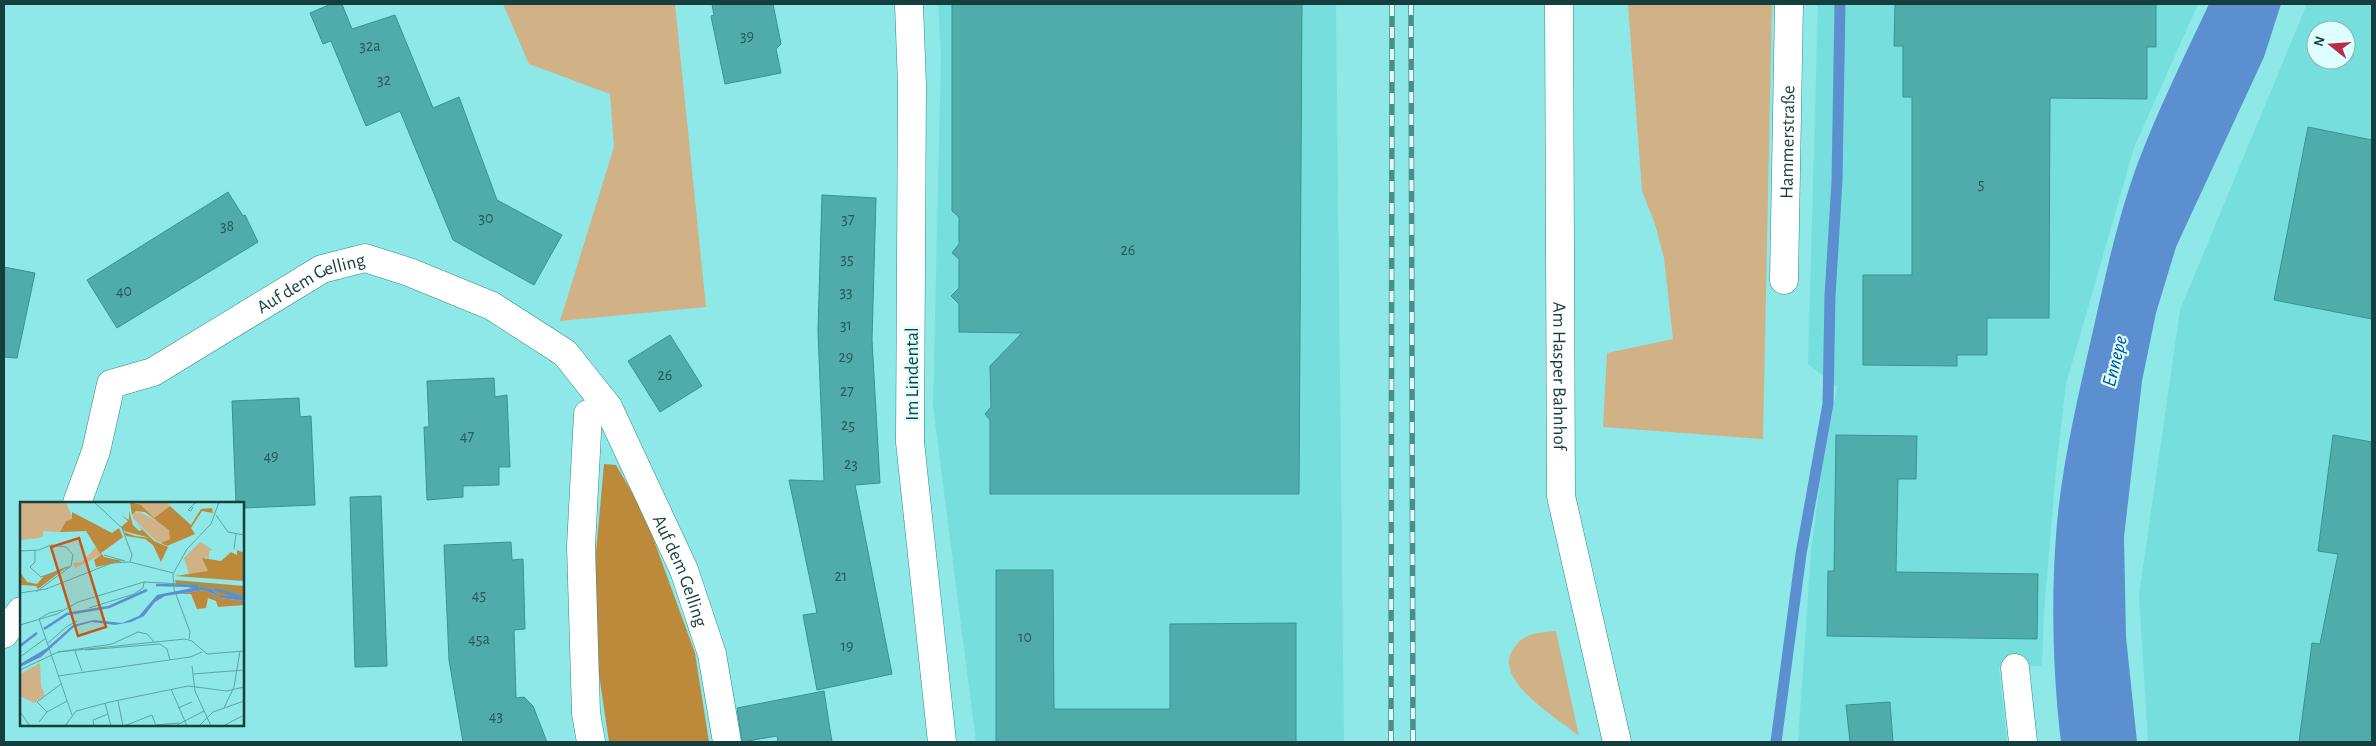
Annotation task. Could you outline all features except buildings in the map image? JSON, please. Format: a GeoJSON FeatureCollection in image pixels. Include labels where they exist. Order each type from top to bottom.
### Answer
{"type":"FeatureCollection","features":[{"type":"Feature","properties":{"kind":"street","name":"Im Lindental"},"geometry":{"type":"LineString","coordinates":[[909,4],[912,85],[910,442],[942,742]]}},
{"type":"Feature","properties":{"kind":"street","name":"Am Hasper Bahnhof"},"geometry":{"type":"LineString","coordinates":[[1559,4],[1561,496],[1617,742]]}},
{"type":"Feature","properties":{"kind":"street","name":"Hammerstraße"},"geometry":{"type":"LineString","coordinates":[[1784,280],[1789,4]]}},
{"type":"Feature","properties":{"kind":"street","name":"Auf dem Gelling"},"geometry":{"type":"LineString","coordinates":[[78,502],[96,452],[110,384],[153,372],[322,269],[365,258],[409,272],[492,306],[564,353],[608,407],[684,570],[712,654],[726,742]]}},
{"type":"Feature","properties":{"kind":"street"},"geometry":{"type":"LineString","coordinates":[[591,742],[586,712],[580,546],[588,414],[608,407]]}},
{"type":"Feature","properties":{"kind":"street"},"geometry":{"type":"LineString","coordinates":[[4,634],[20,612]]}},
{"type":"Feature","properties":{"kind":"street"},"geometry":{"type":"LineString","coordinates":[[2015,668],[2022,742]]}},
{"type":"Feature","properties":{"kind":"shaded area"},"geometry":{"type":"Polygon","coordinates":[[[503,4],[675,4],[706,307],[560,321],[614,147],[610,94],[529,64],[503,4]]]}},
{"type":"Feature","properties":{"kind":"shaded area"},"geometry":{"type":"Polygon","coordinates":[[[938,4],[1336,4],[1344,742],[976,742],[933,406],[941,55],[938,4]]]}},
{"type":"Feature","properties":{"kind":"shaded area"},"geometry":{"type":"Polygon","coordinates":[[[1628,4],[1772,4],[1763,439],[1603,427],[1607,353],[1673,339],[1664,258],[1655,224],[1642,191],[1628,4]]]}},
{"type":"Feature","properties":{"kind":"shaded area"},"geometry":{"type":"Polygon","coordinates":[[[1818,4],[2198,4],[2134,148],[2066,384],[2056,470],[2044,612],[2042,666],[1999,667],[2007,742],[1798,742],[1811,552],[1821,474],[1837,387],[1808,364],[1818,4]]]}},
{"type":"Feature","properties":{"kind":"shaded area"},"geometry":{"type":"Polygon","coordinates":[[[2307,4],[2372,4],[2372,742],[2148,742],[2139,595],[2180,310],[2307,4]]]}},
{"type":"Feature","properties":{"kind":"shaded area"},"geometry":{"type":"Polygon","coordinates":[[[604,464],[616,465],[644,513],[695,653],[709,742],[609,742],[593,634],[594,575],[604,464]]]}},
{"type":"Feature","properties":{"kind":"shaded area"},"geometry":{"type":"Polygon","coordinates":[[[1556,631],[1579,736],[1545,710],[1521,688],[1513,676],[1509,664],[1511,653],[1519,641],[1530,635],[1556,631]]]}},
{"type":"Feature","properties":{"kind":"water","name":"Ennepe"},"geometry":{"type":"Polygon","coordinates":[[[2209,4],[2281,4],[2264,57],[2176,247],[2156,313],[2142,381],[2124,537],[2126,637],[2137,742],[2061,742],[2056,691],[2053,613],[2058,510],[2070,435],[2117,228],[2130,186],[2154,124],[2209,4]]]}},
{"type":"Feature","properties":{"kind":"waterway"},"geometry":{"type":"LineString","coordinates":[[1776,742],[1801,554],[1828,404],[1830,296],[1837,181],[1840,4]]}},
{"type":"Feature","properties":{"kind":"railway"},"geometry":{"type":"LineString","coordinates":[[1391,742],[1392,4]]}},
{"type":"Feature","properties":{"kind":"railway"},"geometry":{"type":"LineString","coordinates":[[1411,4],[1413,742]]}}]}
